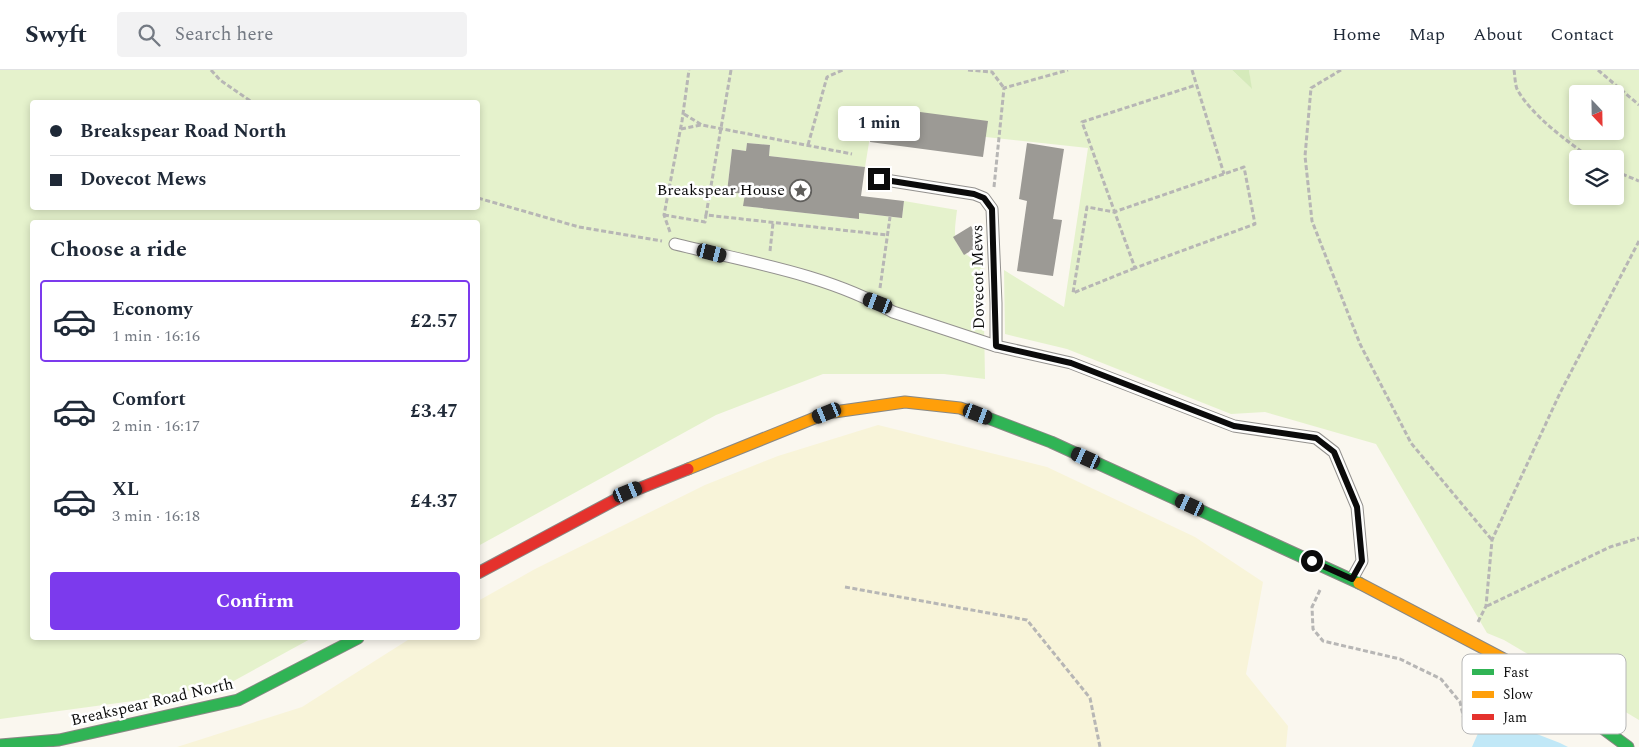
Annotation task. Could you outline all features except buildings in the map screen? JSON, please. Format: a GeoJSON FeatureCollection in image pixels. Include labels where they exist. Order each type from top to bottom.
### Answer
{"type":"FeatureCollection","features":[{"type":"Feature","properties":{"kind":"street"},"geometry":{"type":"LineString","coordinates":[[480,572],[628,492],[827,413],[905,402],[960,408],[1051,442],[1352,579],[1492,654]]}},
{"type":"Feature","properties":{"kind":"street","name":"Breakspear Road North"},"geometry":{"type":"LineString","coordinates":[[0,745],[59,740],[238,700],[354,640]]}},
{"type":"Feature","properties":{"kind":"street"},"geometry":{"type":"LineString","coordinates":[[1610,734],[1628,747]]}},
{"type":"Feature","properties":{"kind":"lane","name":"Dovecot Mews"},"geometry":{"type":"LineString","coordinates":[[879,179],[974,194],[984,198],[992,209],[996,346]]}},
{"type":"Feature","properties":{"kind":"lane"},"geometry":{"type":"LineString","coordinates":[[675,244],[802,275],[878,303],[893,312],[996,346],[1071,363],[1234,426],[1316,438],[1334,452],[1357,507],[1362,561],[1352,579]]}},
{"type":"Feature","properties":{"kind":"path"},"geometry":{"type":"LineString","coordinates":[[211,70],[220,80],[249,100]]}},
{"type":"Feature","properties":{"kind":"path"},"geometry":{"type":"LineString","coordinates":[[675,244],[664,215],[681,129],[689,70]]}},
{"type":"Feature","properties":{"kind":"path"},"geometry":{"type":"LineString","coordinates":[[664,215],[705,222],[731,70]]}},
{"type":"Feature","properties":{"kind":"path"},"geometry":{"type":"LineString","coordinates":[[808,145],[827,77],[843,70]]}},
{"type":"Feature","properties":{"kind":"path"},"geometry":{"type":"LineString","coordinates":[[968,70],[992,72],[1004,88],[992,209]]}},
{"type":"Feature","properties":{"kind":"path"},"geometry":{"type":"LineString","coordinates":[[1004,88],[1068,70]]}},
{"type":"Feature","properties":{"kind":"path"},"geometry":{"type":"LineString","coordinates":[[1192,70],[1224,174]]}},
{"type":"Feature","properties":{"kind":"path"},"geometry":{"type":"LineString","coordinates":[[1342,70],[1310,88],[1305,156],[1312,221],[1360,344],[1411,443],[1492,540]]}},
{"type":"Feature","properties":{"kind":"path"},"geometry":{"type":"LineString","coordinates":[[1514,70],[1517,89],[1559,136],[1579,150]]}},
{"type":"Feature","properties":{"kind":"path"},"geometry":{"type":"LineString","coordinates":[[1598,70],[1639,105]]}},
{"type":"Feature","properties":{"kind":"path"},"geometry":{"type":"LineString","coordinates":[[1135,268],[1082,122],[1196,85]]}},
{"type":"Feature","properties":{"kind":"path"},"geometry":{"type":"LineString","coordinates":[[683,114],[702,125],[852,154]]}},
{"type":"Feature","properties":{"kind":"path"},"geometry":{"type":"LineString","coordinates":[[681,129],[702,125]]}},
{"type":"Feature","properties":{"kind":"path"},"geometry":{"type":"LineString","coordinates":[[1244,167],[1255,224],[1073,293],[1087,207],[1114,212],[1224,174],[1244,167]]}},
{"type":"Feature","properties":{"kind":"path"},"geometry":{"type":"LineString","coordinates":[[1624,175],[1639,182]]}},
{"type":"Feature","properties":{"kind":"path"},"geometry":{"type":"LineString","coordinates":[[480,199],[579,227],[640,236],[675,244]]}},
{"type":"Feature","properties":{"kind":"path"},"geometry":{"type":"LineString","coordinates":[[706,215],[888,235]]}},
{"type":"Feature","properties":{"kind":"path"},"geometry":{"type":"LineString","coordinates":[[878,303],[890,217]]}},
{"type":"Feature","properties":{"kind":"path"},"geometry":{"type":"LineString","coordinates":[[768,266],[773,223]]}},
{"type":"Feature","properties":{"kind":"path"},"geometry":{"type":"LineString","coordinates":[[1468,642],[1486,606],[1492,540],[1560,393],[1639,241]]}},
{"type":"Feature","properties":{"kind":"path"},"geometry":{"type":"LineString","coordinates":[[1486,606],[1610,547],[1639,538]]}},
{"type":"Feature","properties":{"kind":"path"},"geometry":{"type":"LineString","coordinates":[[1330,569],[1312,607],[1313,628],[1323,641],[1400,659],[1442,679],[1460,702],[1462,711]]}},
{"type":"Feature","properties":{"kind":"path"},"geometry":{"type":"LineString","coordinates":[[845,586],[1027,620],[1090,698],[1100,747]]}},
{"type":"Feature","properties":{"kind":"shaded area"},"geometry":{"type":"Polygon","coordinates":[[[878,425],[1047,467],[1195,537],[1263,582],[1246,674],[1288,726],[1286,747],[177,747],[302,707],[408,640],[480,640],[480,600],[535,569],[705,485],[778,456],[878,425]]]}},
{"type":"Feature","properties":{"kind":"green space"},"geometry":{"type":"Polygon","coordinates":[[[0,70],[1232,70],[1251,88],[1249,70],[1639,70],[1639,720],[1626,712],[1626,654],[1528,654],[1504,640],[1487,633],[1376,444],[1265,412],[1231,414],[1067,349],[1005,334],[1004,270],[1064,307],[1088,148],[986,137],[875,106],[865,167],[769,156],[770,145],[747,143],[746,151],[732,149],[727,192],[745,194],[744,206],[858,219],[859,213],[902,218],[904,201],[957,210],[955,237],[957,243],[965,254],[983,264],[985,379],[944,374],[823,374],[716,415],[480,545],[480,220],[30,220],[30,640],[308,640],[230,683],[133,701],[0,719],[0,70]]]}},
{"type":"Feature","properties":{"kind":"green space"},"geometry":{"type":"Polygon","coordinates":[[[1232,70],[1249,70],[1252,89],[1232,70]]]}},
{"type":"Feature","properties":{"kind":"water"},"geometry":{"type":"Polygon","coordinates":[[[1478,734],[1537,734],[1568,747],[1472,747],[1478,734]]]}},
{"type":"Feature","properties":{"kind":"traffic: fast"},"geometry":{"type":"LineString","coordinates":[[980,415],[1051,442],[1359,583]]}},
{"type":"Feature","properties":{"kind":"traffic: fast"},"geometry":{"type":"LineString","coordinates":[[0,745],[59,740],[238,700],[354,640]]}},
{"type":"Feature","properties":{"kind":"traffic: fast"},"geometry":{"type":"LineString","coordinates":[[1610,734],[1628,747]]}},
{"type":"Feature","properties":{"kind":"traffic: slow"},"geometry":{"type":"LineString","coordinates":[[688,469],[827,413],[905,402],[960,408],[980,415]]}},
{"type":"Feature","properties":{"kind":"traffic: slow"},"geometry":{"type":"LineString","coordinates":[[1359,583],[1494,654]]}},
{"type":"Feature","properties":{"kind":"traffic: jam"},"geometry":{"type":"LineString","coordinates":[[480,572],[628,493],[688,469]]}},
{"type":"Feature","properties":{"kind":"place","name":"Breakspear House"},"geometry":{"type":"Point","coordinates":[801,190]}},
{"type":"Feature","properties":{"kind":"route"},"geometry":{"type":"LineString","coordinates":[[879,179],[974,194],[984,198],[992,209],[996,346],[1071,363],[1234,426],[1280,431],[1316,438],[1334,452],[1357,507],[1362,561],[1352,579],[1312,561]]}}]}
